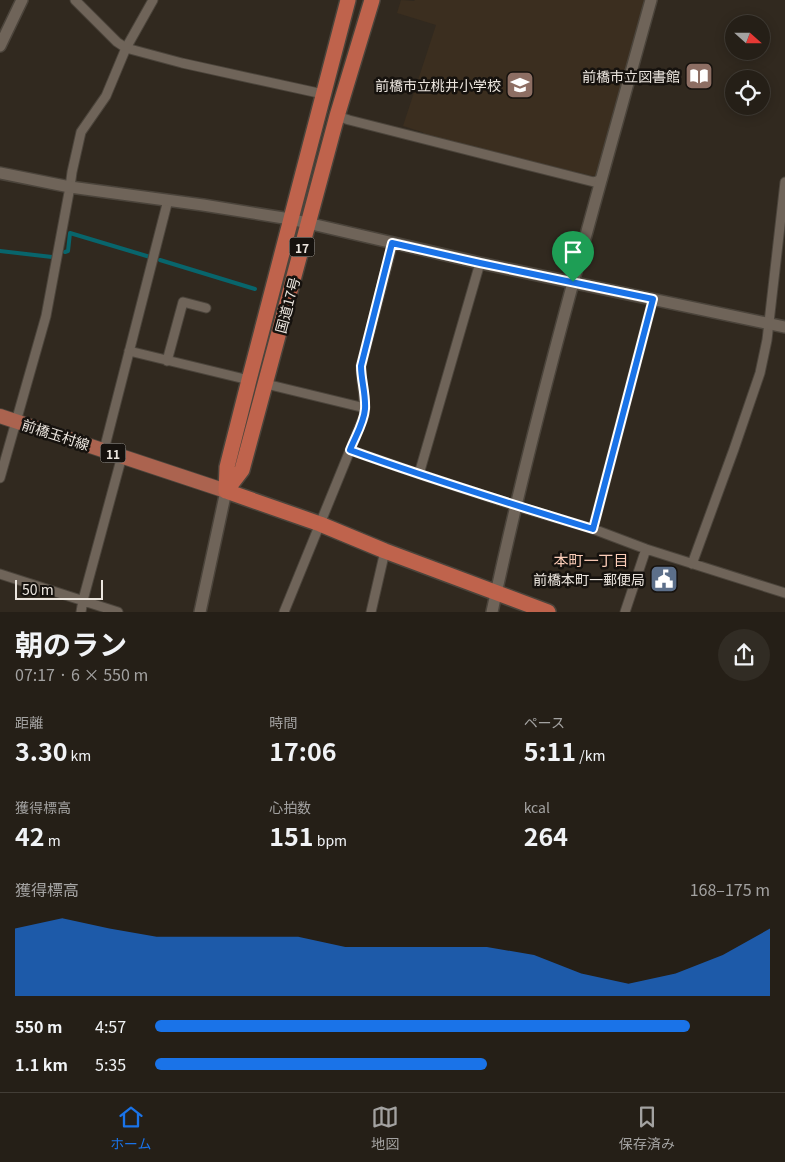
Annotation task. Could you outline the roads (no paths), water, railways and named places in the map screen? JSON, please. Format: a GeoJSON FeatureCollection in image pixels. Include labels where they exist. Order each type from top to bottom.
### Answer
{"type":"FeatureCollection","features":[{"type":"Feature","properties":{"kind":"highway","name":"国道17号"},"geometry":{"type":"LineString","coordinates":[[226,491],[227,467],[348,0]]}},
{"type":"Feature","properties":{"kind":"highway","name":"国道17号"},"geometry":{"type":"LineString","coordinates":[[226,491],[242,470],[337,116],[372,0]]}},
{"type":"Feature","properties":{"kind":"highway"},"geometry":{"type":"LineString","coordinates":[[226,491],[320,524],[496,594],[548,612]]}},
{"type":"Feature","properties":{"kind":"main road","name":"前橋玉村線"},"geometry":{"type":"LineString","coordinates":[[0,416],[226,491]]}},
{"type":"Feature","properties":{"kind":"street"},"geometry":{"type":"LineString","coordinates":[[0,46],[22,0]]}},
{"type":"Feature","properties":{"kind":"street"},"geometry":{"type":"LineString","coordinates":[[75,0],[117,42],[126,48],[182,63],[323,94]]}},
{"type":"Feature","properties":{"kind":"street"},"geometry":{"type":"LineString","coordinates":[[0,478],[46,316],[81,132],[106,96],[126,48],[153,0]]}},
{"type":"Feature","properties":{"kind":"street"},"geometry":{"type":"LineString","coordinates":[[492,612],[516,506],[573,282],[651,0]]}},
{"type":"Feature","properties":{"kind":"street"},"geometry":{"type":"LineString","coordinates":[[337,116],[358,123],[594,182],[602,179]]}},
{"type":"Feature","properties":{"kind":"street"},"geometry":{"type":"LineString","coordinates":[[0,173],[70,187],[290,219],[480,263],[785,327]]}},
{"type":"Feature","properties":{"kind":"street"},"geometry":{"type":"LineString","coordinates":[[692,564],[760,373],[767,340],[785,182]]}},
{"type":"Feature","properties":{"kind":"street"},"geometry":{"type":"LineString","coordinates":[[104,450],[168,200]]}},
{"type":"Feature","properties":{"kind":"street"},"geometry":{"type":"LineString","coordinates":[[284,612],[364,416],[361,366],[392,243]]}},
{"type":"Feature","properties":{"kind":"street"},"geometry":{"type":"LineString","coordinates":[[419,474],[480,263]]}},
{"type":"Feature","properties":{"kind":"street"},"geometry":{"type":"LineString","coordinates":[[593,529],[653,299]]}},
{"type":"Feature","properties":{"kind":"street"},"geometry":{"type":"LineString","coordinates":[[168,361],[183,302],[206,308]]}},
{"type":"Feature","properties":{"kind":"street"},"geometry":{"type":"LineString","coordinates":[[129,351],[249,380]]}},
{"type":"Feature","properties":{"kind":"street"},"geometry":{"type":"LineString","coordinates":[[266,384],[365,408]]}},
{"type":"Feature","properties":{"kind":"street"},"geometry":{"type":"LineString","coordinates":[[350,450],[516,506],[593,529],[646,549],[785,592]]}},
{"type":"Feature","properties":{"kind":"street"},"geometry":{"type":"LineString","coordinates":[[81,612],[82,600],[122,456]]}},
{"type":"Feature","properties":{"kind":"street"},"geometry":{"type":"LineString","coordinates":[[200,612],[226,491]]}},
{"type":"Feature","properties":{"kind":"street"},"geometry":{"type":"LineString","coordinates":[[624,612],[646,549]]}},
{"type":"Feature","properties":{"kind":"street"},"geometry":{"type":"LineString","coordinates":[[371,612],[385,551]]}},
{"type":"Feature","properties":{"kind":"street"},"geometry":{"type":"LineString","coordinates":[[0,574],[118,612]]}},
{"type":"Feature","properties":{"kind":"waterway"},"geometry":{"type":"LineString","coordinates":[[65,252],[68,251],[70,233],[150,257]]}},
{"type":"Feature","properties":{"kind":"waterway"},"geometry":{"type":"LineString","coordinates":[[0,251],[52,257]]}},
{"type":"Feature","properties":{"kind":"waterway"},"geometry":{"type":"LineString","coordinates":[[160,260],[255,289]]}},
{"type":"Feature","properties":{"kind":"place","name":"前橋市立図書館"},"geometry":{"type":"Point","coordinates":[699,76]}},
{"type":"Feature","properties":{"kind":"place","name":"前橋市立桃井小学校"},"geometry":{"type":"Point","coordinates":[520,85]}},
{"type":"Feature","properties":{"kind":"place","name":"前橋本町一郵便局"},"geometry":{"type":"Point","coordinates":[664,579]}},
{"type":"Feature","properties":{"kind":"district","name":"本町一丁目"},"geometry":{"type":"Point","coordinates":[591,559]}}]}
